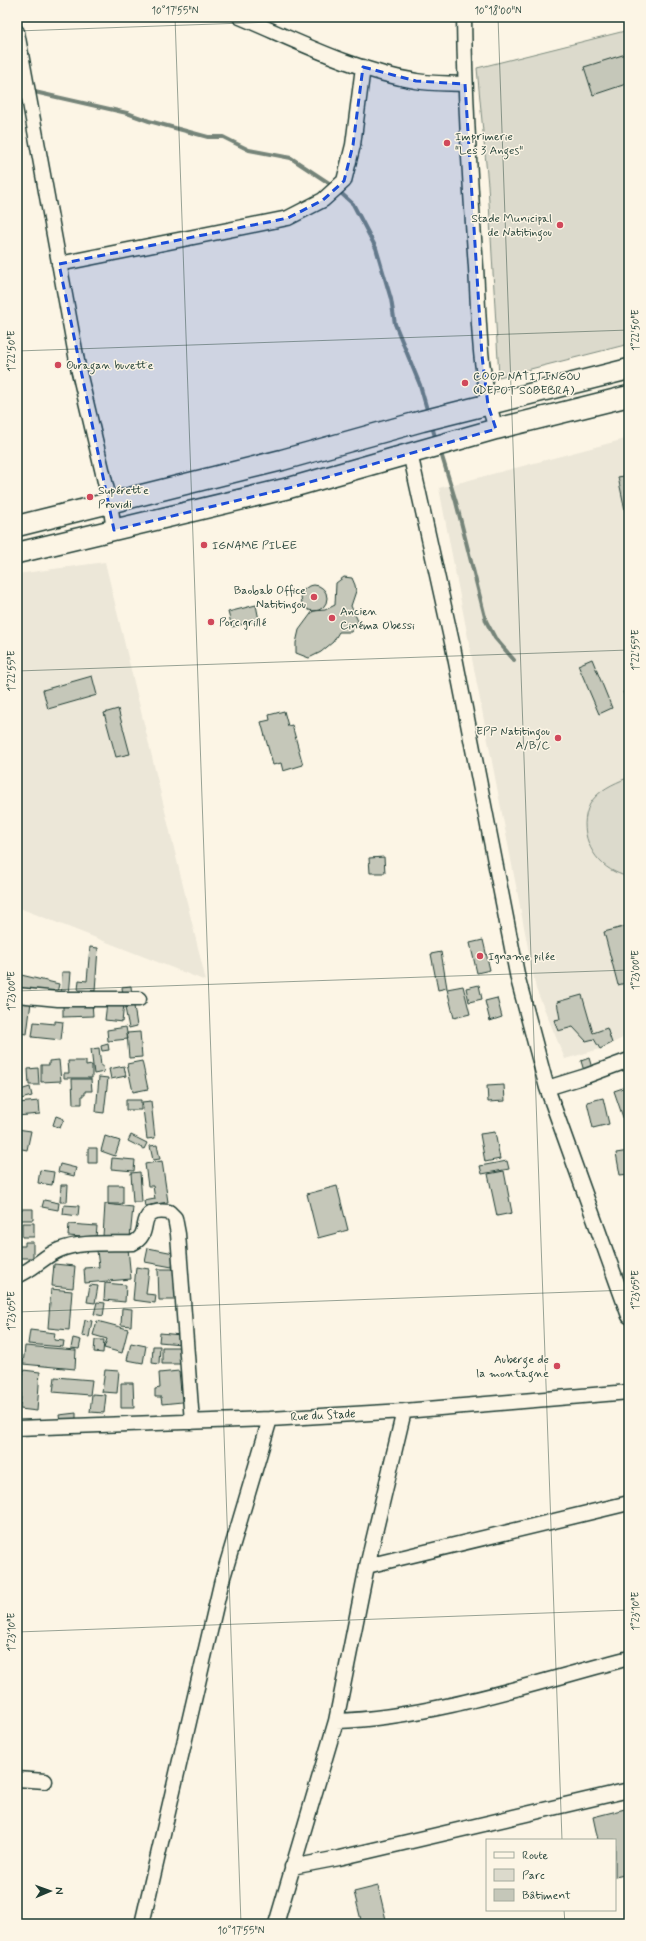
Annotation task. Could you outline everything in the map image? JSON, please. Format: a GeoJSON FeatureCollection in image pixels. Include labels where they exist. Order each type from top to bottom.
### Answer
{"type":"FeatureCollection","features":[{"type":"Feature","properties":{"kind":"highway"},"geometry":{"type":"LineString","coordinates":[[17,526],[282,460],[432,419],[629,369]]}},
{"type":"Feature","properties":{"kind":"highway"},"geometry":{"type":"LineString","coordinates":[[17,553],[289,488],[496,429],[629,396]]}},
{"type":"Feature","properties":{"kind":"highway"},"geometry":{"type":"LineString","coordinates":[[282,460],[289,488]]}},
{"type":"Feature","properties":{"kind":"street"},"geometry":{"type":"LineString","coordinates":[[240,17],[325,54],[363,67],[416,81],[465,84]]}},
{"type":"Feature","properties":{"kind":"street"},"geometry":{"type":"LineString","coordinates":[[464,17],[465,84],[482,356],[488,405],[496,429]]}},
{"type":"Feature","properties":{"kind":"street"},"geometry":{"type":"LineString","coordinates":[[17,32],[79,372],[110,503],[114,530]]}},
{"type":"Feature","properties":{"kind":"street"},"geometry":{"type":"LineString","coordinates":[[59,264],[288,218],[324,200],[344,181],[353,145],[363,67]]}},
{"type":"Feature","properties":{"kind":"street"},"geometry":{"type":"LineString","coordinates":[[419,451],[453,647],[518,979],[547,1088],[629,1316]]}},
{"type":"Feature","properties":{"kind":"street"},"geometry":{"type":"LineString","coordinates":[[17,994],[58,999],[139,999]]}},
{"type":"Feature","properties":{"kind":"street"},"geometry":{"type":"LineString","coordinates":[[547,1088],[586,1076],[629,1060]]}},
{"type":"Feature","properties":{"kind":"street"},"geometry":{"type":"LineString","coordinates":[[19,1275],[30,1270],[43,1259],[58,1250],[81,1244],[133,1243],[139,1240],[142,1236],[146,1218],[151,1213],[157,1210],[169,1212],[175,1218],[178,1234],[192,1422]]}},
{"type":"Feature","properties":{"kind":"street","name":"Rue du Stade"},"geometry":{"type":"LineString","coordinates":[[17,1428],[270,1419],[404,1411],[629,1392]]}},
{"type":"Feature","properties":{"kind":"street"},"geometry":{"type":"LineString","coordinates":[[276,1924],[336,1721],[367,1566],[404,1411]]}},
{"type":"Feature","properties":{"kind":"street"},"geometry":{"type":"LineString","coordinates":[[142,1924],[221,1584],[270,1419]]}},
{"type":"Feature","properties":{"kind":"street"},"geometry":{"type":"LineString","coordinates":[[367,1566],[629,1503]]}},
{"type":"Feature","properties":{"kind":"street"},"geometry":{"type":"LineString","coordinates":[[336,1721],[376,1718],[462,1702],[629,1658]]}},
{"type":"Feature","properties":{"kind":"street"},"geometry":{"type":"LineString","coordinates":[[17,1780],[45,1781]]}},
{"type":"Feature","properties":{"kind":"street"},"geometry":{"type":"LineString","coordinates":[[292,1867],[339,1858],[629,1790]]}},
{"type":"Feature","properties":{"kind":"highlighted area"},"geometry":{"type":"Polygon","coordinates":[[[363,67],[416,81],[465,84],[482,356],[488,405],[496,429],[289,488],[114,530],[59,264],[288,218],[323,200],[344,181],[353,145],[363,67]]]}},
{"type":"Feature","properties":{"kind":"shaded area","name":"EPP Natitingou A/B/C"},"geometry":{"type":"Polygon","coordinates":[[[629,438],[629,1035],[600,1049],[565,1059],[536,989],[439,488],[629,438]]]}},
{"type":"Feature","properties":{"kind":"shaded area"},"geometry":{"type":"Polygon","coordinates":[[[105,562],[206,981],[17,907],[17,574],[105,562]]]}},
{"type":"Feature","properties":{"kind":"green space","name":"Stade Municipal de Natitingou"},"geometry":{"type":"Polygon","coordinates":[[[629,30],[629,344],[499,377],[488,185],[477,68],[629,30]]]}},
{"type":"Feature","properties":{"kind":"green space"},"geometry":{"type":"Polygon","coordinates":[[[629,778],[629,876],[615,872],[599,860],[589,843],[585,824],[586,814],[593,799],[606,788],[629,778]]]}},
{"type":"Feature","properties":{"kind":"building"},"geometry":{"type":"Polygon","coordinates":[[[629,53],[629,83],[593,95],[584,67],[629,53]]]}},
{"type":"Feature","properties":{"kind":"building"},"geometry":{"type":"Polygon","coordinates":[[[629,475],[629,529],[618,477],[629,475]]]}},
{"type":"Feature","properties":{"kind":"building","name":"Ancien Cinéma Obessi"},"geometry":{"type":"Polygon","coordinates":[[[344,577],[352,578],[355,585],[356,591],[351,606],[358,621],[351,632],[339,632],[333,642],[321,652],[309,658],[296,653],[296,643],[299,630],[313,611],[325,610],[335,605],[336,583],[344,577]]]}},
{"type":"Feature","properties":{"kind":"building","name":"Baobab Office Natitingou"},"geometry":{"type":"Polygon","coordinates":[[[314,585],[323,589],[327,598],[323,607],[314,611],[305,607],[301,598],[305,589],[314,585]]]}},
{"type":"Feature","properties":{"kind":"building"},"geometry":{"type":"Polygon","coordinates":[[[256,605],[259,620],[232,627],[228,612],[256,605]]]}},
{"type":"Feature","properties":{"kind":"building"},"geometry":{"type":"Polygon","coordinates":[[[592,659],[612,708],[599,714],[578,665],[592,659]]]}},
{"type":"Feature","properties":{"kind":"building"},"geometry":{"type":"Polygon","coordinates":[[[92,676],[97,695],[48,709],[43,690],[92,676]]]}},
{"type":"Feature","properties":{"kind":"building"},"geometry":{"type":"Polygon","coordinates":[[[629,690],[629,705],[623,692],[629,690]]]}},
{"type":"Feature","properties":{"kind":"building"},"geometry":{"type":"Polygon","coordinates":[[[118,709],[130,754],[116,757],[104,713],[118,709]]]}},
{"type":"Feature","properties":{"kind":"building"},"geometry":{"type":"Polygon","coordinates":[[[284,711],[288,726],[292,725],[303,765],[283,771],[281,763],[273,765],[261,722],[270,720],[269,715],[284,711]]]}},
{"type":"Feature","properties":{"kind":"building"},"geometry":{"type":"Polygon","coordinates":[[[384,857],[385,873],[370,873],[369,858],[384,857]]]}},
{"type":"Feature","properties":{"kind":"building"},"geometry":{"type":"Polygon","coordinates":[[[627,926],[629,932],[629,982],[618,985],[604,932],[627,926]]]}},
{"type":"Feature","properties":{"kind":"building"},"geometry":{"type":"Polygon","coordinates":[[[483,940],[490,970],[477,973],[470,943],[483,940]]]}},
{"type":"Feature","properties":{"kind":"building"},"geometry":{"type":"Polygon","coordinates":[[[90,947],[98,948],[95,991],[78,990],[79,980],[87,981],[90,947]]]}},
{"type":"Feature","properties":{"kind":"building"},"geometry":{"type":"Polygon","coordinates":[[[441,952],[447,988],[438,990],[431,954],[441,952]]]}},
{"type":"Feature","properties":{"kind":"building"},"geometry":{"type":"Polygon","coordinates":[[[62,972],[71,972],[69,996],[61,995],[62,972]]]}},
{"type":"Feature","properties":{"kind":"building"},"geometry":{"type":"Polygon","coordinates":[[[17,974],[59,984],[56,997],[17,987],[17,974]]]}},
{"type":"Feature","properties":{"kind":"building"},"geometry":{"type":"Polygon","coordinates":[[[479,985],[482,999],[469,1002],[466,988],[479,985]]]}},
{"type":"Feature","properties":{"kind":"building"},"geometry":{"type":"Polygon","coordinates":[[[131,986],[132,996],[123,997],[122,987],[131,986]]]}},
{"type":"Feature","properties":{"kind":"building"},"geometry":{"type":"Polygon","coordinates":[[[463,986],[470,1014],[454,1018],[447,989],[463,986]]]}},
{"type":"Feature","properties":{"kind":"building"},"geometry":{"type":"Polygon","coordinates":[[[582,995],[593,1033],[607,1028],[612,1043],[600,1049],[594,1039],[586,1041],[573,1027],[558,1031],[554,1020],[560,1019],[557,1002],[582,995]]]}},
{"type":"Feature","properties":{"kind":"building"},"geometry":{"type":"Polygon","coordinates":[[[497,998],[502,1017],[490,1021],[485,1001],[497,998]]]}},
{"type":"Feature","properties":{"kind":"building"},"geometry":{"type":"Polygon","coordinates":[[[17,1000],[31,1002],[27,1034],[17,1033],[17,1000]]]}},
{"type":"Feature","properties":{"kind":"building"},"geometry":{"type":"Polygon","coordinates":[[[92,1002],[93,1016],[63,1017],[63,1003],[92,1002]]]}},
{"type":"Feature","properties":{"kind":"building"},"geometry":{"type":"Polygon","coordinates":[[[107,1003],[124,1004],[122,1022],[105,1020],[107,1003]]]}},
{"type":"Feature","properties":{"kind":"building"},"geometry":{"type":"Polygon","coordinates":[[[134,1006],[137,1026],[129,1028],[125,1008],[134,1006]]]}},
{"type":"Feature","properties":{"kind":"building"},"geometry":{"type":"Polygon","coordinates":[[[55,1021],[63,1022],[61,1040],[32,1037],[34,1022],[55,1024],[55,1021]]]}},
{"type":"Feature","properties":{"kind":"building"},"geometry":{"type":"Polygon","coordinates":[[[126,1027],[128,1039],[108,1041],[107,1030],[126,1027]]]}},
{"type":"Feature","properties":{"kind":"building"},"geometry":{"type":"Polygon","coordinates":[[[140,1032],[142,1057],[129,1058],[127,1033],[140,1032]]]}},
{"type":"Feature","properties":{"kind":"building"},"geometry":{"type":"Polygon","coordinates":[[[108,1044],[109,1050],[102,1051],[101,1046],[108,1044]]]}},
{"type":"Feature","properties":{"kind":"building"},"geometry":{"type":"Polygon","coordinates":[[[99,1048],[101,1066],[103,1066],[104,1072],[94,1074],[91,1049],[99,1048]]]}},
{"type":"Feature","properties":{"kind":"building"},"geometry":{"type":"Polygon","coordinates":[[[589,1058],[592,1068],[584,1071],[581,1061],[589,1058]]]}},
{"type":"Feature","properties":{"kind":"building"},"geometry":{"type":"Polygon","coordinates":[[[17,1060],[22,1061],[19,1075],[17,1075],[17,1060]]]}},
{"type":"Feature","properties":{"kind":"building"},"geometry":{"type":"Polygon","coordinates":[[[59,1060],[61,1081],[41,1082],[41,1065],[49,1065],[49,1061],[59,1060]]]}},
{"type":"Feature","properties":{"kind":"building"},"geometry":{"type":"Polygon","coordinates":[[[68,1061],[86,1061],[86,1066],[92,1065],[92,1078],[64,1078],[64,1073],[69,1073],[68,1061]]]}},
{"type":"Feature","properties":{"kind":"building"},"geometry":{"type":"Polygon","coordinates":[[[142,1061],[148,1089],[133,1092],[127,1064],[142,1061]]]}},
{"type":"Feature","properties":{"kind":"building"},"geometry":{"type":"Polygon","coordinates":[[[124,1066],[126,1076],[111,1079],[109,1069],[124,1066]]]}},
{"type":"Feature","properties":{"kind":"building"},"geometry":{"type":"Polygon","coordinates":[[[38,1068],[39,1085],[29,1085],[28,1069],[38,1068]]]}},
{"type":"Feature","properties":{"kind":"building"},"geometry":{"type":"Polygon","coordinates":[[[99,1077],[108,1078],[104,1113],[96,1112],[99,1077]]]}},
{"type":"Feature","properties":{"kind":"building"},"geometry":{"type":"Polygon","coordinates":[[[72,1079],[91,1079],[92,1091],[85,1091],[85,1095],[82,1095],[82,1104],[73,1104],[72,1079]]]}},
{"type":"Feature","properties":{"kind":"building"},"geometry":{"type":"Polygon","coordinates":[[[504,1085],[505,1101],[488,1102],[487,1086],[504,1085]]]}},
{"type":"Feature","properties":{"kind":"building"},"geometry":{"type":"Polygon","coordinates":[[[629,1086],[629,1135],[614,1091],[629,1086]]]}},
{"type":"Feature","properties":{"kind":"building"},"geometry":{"type":"Polygon","coordinates":[[[30,1087],[32,1096],[17,1100],[17,1091],[30,1087]]]}},
{"type":"Feature","properties":{"kind":"building"},"geometry":{"type":"Polygon","coordinates":[[[603,1098],[609,1124],[593,1128],[587,1102],[603,1098]]]}},
{"type":"Feature","properties":{"kind":"building"},"geometry":{"type":"Polygon","coordinates":[[[126,1100],[141,1100],[141,1110],[126,1110],[126,1100]]]}},
{"type":"Feature","properties":{"kind":"building"},"geometry":{"type":"Polygon","coordinates":[[[39,1101],[40,1114],[17,1116],[17,1103],[39,1101]]]}},
{"type":"Feature","properties":{"kind":"building"},"geometry":{"type":"Polygon","coordinates":[[[151,1101],[155,1138],[147,1139],[142,1102],[151,1101]]]}},
{"type":"Feature","properties":{"kind":"building"},"geometry":{"type":"Polygon","coordinates":[[[56,1116],[64,1119],[60,1128],[53,1125],[56,1116]]]}},
{"type":"Feature","properties":{"kind":"building"},"geometry":{"type":"Polygon","coordinates":[[[17,1129],[31,1131],[27,1150],[17,1148],[17,1129]]]}},
{"type":"Feature","properties":{"kind":"building"},"geometry":{"type":"Polygon","coordinates":[[[495,1132],[500,1159],[485,1162],[480,1134],[495,1132]]]}},
{"type":"Feature","properties":{"kind":"building"},"geometry":{"type":"Polygon","coordinates":[[[131,1135],[147,1143],[144,1149],[128,1141],[131,1135]]]}},
{"type":"Feature","properties":{"kind":"building"},"geometry":{"type":"Polygon","coordinates":[[[105,1136],[120,1141],[115,1156],[101,1151],[105,1136]]]}},
{"type":"Feature","properties":{"kind":"building"},"geometry":{"type":"Polygon","coordinates":[[[157,1145],[160,1159],[153,1160],[150,1146],[157,1145]]]}},
{"type":"Feature","properties":{"kind":"building"},"geometry":{"type":"Polygon","coordinates":[[[88,1148],[97,1148],[97,1163],[88,1163],[88,1148]]]}},
{"type":"Feature","properties":{"kind":"building"},"geometry":{"type":"Polygon","coordinates":[[[629,1151],[629,1174],[620,1175],[616,1153],[629,1151]]]}},
{"type":"Feature","properties":{"kind":"building"},"geometry":{"type":"Polygon","coordinates":[[[112,1158],[135,1160],[134,1171],[111,1169],[112,1158]]]}},
{"type":"Feature","properties":{"kind":"building"},"geometry":{"type":"Polygon","coordinates":[[[162,1161],[168,1202],[145,1206],[144,1201],[155,1199],[153,1186],[148,1186],[145,1164],[162,1161]]]}},
{"type":"Feature","properties":{"kind":"building"},"geometry":{"type":"Polygon","coordinates":[[[507,1161],[509,1169],[482,1174],[480,1166],[507,1161]]]}},
{"type":"Feature","properties":{"kind":"building"},"geometry":{"type":"Polygon","coordinates":[[[60,1164],[76,1168],[74,1176],[58,1172],[60,1164]]]}},
{"type":"Feature","properties":{"kind":"building"},"geometry":{"type":"Polygon","coordinates":[[[40,1170],[54,1172],[52,1185],[38,1183],[40,1170]]]}},
{"type":"Feature","properties":{"kind":"building"},"geometry":{"type":"Polygon","coordinates":[[[504,1171],[512,1213],[497,1216],[488,1174],[504,1171]]]}},
{"type":"Feature","properties":{"kind":"building"},"geometry":{"type":"Polygon","coordinates":[[[140,1172],[142,1202],[133,1202],[131,1173],[140,1172]]]}},
{"type":"Feature","properties":{"kind":"building"},"geometry":{"type":"Polygon","coordinates":[[[61,1185],[68,1185],[67,1202],[60,1202],[61,1185]]]}},
{"type":"Feature","properties":{"kind":"building"},"geometry":{"type":"Polygon","coordinates":[[[108,1185],[123,1185],[123,1204],[108,1204],[108,1185]]]}},
{"type":"Feature","properties":{"kind":"building"},"geometry":{"type":"Polygon","coordinates":[[[337,1186],[348,1230],[318,1238],[307,1194],[337,1186]]]}},
{"type":"Feature","properties":{"kind":"building"},"geometry":{"type":"Polygon","coordinates":[[[44,1200],[59,1203],[58,1210],[42,1207],[44,1200]]]}},
{"type":"Feature","properties":{"kind":"building"},"geometry":{"type":"Polygon","coordinates":[[[105,1204],[133,1207],[130,1238],[103,1236],[105,1204]]]}},
{"type":"Feature","properties":{"kind":"building"},"geometry":{"type":"Polygon","coordinates":[[[64,1205],[79,1206],[78,1216],[63,1214],[64,1205]]]}},
{"type":"Feature","properties":{"kind":"building"},"geometry":{"type":"Polygon","coordinates":[[[17,1209],[33,1209],[33,1220],[17,1220],[17,1209]]]}},
{"type":"Feature","properties":{"kind":"building"},"geometry":{"type":"Polygon","coordinates":[[[22,1223],[34,1223],[34,1237],[22,1237],[22,1223]]]}},
{"type":"Feature","properties":{"kind":"building"},"geometry":{"type":"Polygon","coordinates":[[[69,1224],[97,1226],[96,1238],[68,1236],[69,1224]]]}},
{"type":"Feature","properties":{"kind":"building"},"geometry":{"type":"Polygon","coordinates":[[[25,1242],[33,1242],[33,1258],[17,1258],[17,1246],[25,1246],[25,1242]]]}},
{"type":"Feature","properties":{"kind":"building"},"geometry":{"type":"Polygon","coordinates":[[[128,1248],[131,1279],[85,1283],[84,1268],[99,1267],[97,1251],[128,1248]]]}},
{"type":"Feature","properties":{"kind":"building"},"geometry":{"type":"Polygon","coordinates":[[[148,1248],[174,1253],[172,1267],[145,1262],[148,1248]]]}},
{"type":"Feature","properties":{"kind":"building"},"geometry":{"type":"Polygon","coordinates":[[[17,1261],[21,1261],[20,1272],[17,1271],[17,1261]]]}},
{"type":"Feature","properties":{"kind":"building"},"geometry":{"type":"Polygon","coordinates":[[[54,1264],[75,1266],[73,1288],[52,1286],[54,1264]]]}},
{"type":"Feature","properties":{"kind":"building"},"geometry":{"type":"Polygon","coordinates":[[[136,1267],[149,1269],[146,1294],[156,1295],[155,1303],[133,1300],[136,1267]]]}},
{"type":"Feature","properties":{"kind":"building"},"geometry":{"type":"Polygon","coordinates":[[[158,1269],[176,1269],[176,1300],[159,1300],[158,1269]]]}},
{"type":"Feature","properties":{"kind":"building"},"geometry":{"type":"Polygon","coordinates":[[[105,1283],[126,1285],[125,1302],[104,1300],[105,1283]]]}},
{"type":"Feature","properties":{"kind":"building"},"geometry":{"type":"Polygon","coordinates":[[[90,1285],[98,1286],[95,1303],[87,1302],[90,1285]]]}},
{"type":"Feature","properties":{"kind":"building"},"geometry":{"type":"Polygon","coordinates":[[[51,1289],[72,1291],[69,1330],[48,1328],[51,1289]]]}},
{"type":"Feature","properties":{"kind":"building"},"geometry":{"type":"Polygon","coordinates":[[[97,1302],[105,1303],[103,1316],[94,1314],[97,1302]]]}},
{"type":"Feature","properties":{"kind":"building"},"geometry":{"type":"Polygon","coordinates":[[[122,1308],[132,1309],[131,1326],[121,1325],[122,1308]]]}},
{"type":"Feature","properties":{"kind":"building"},"geometry":{"type":"Polygon","coordinates":[[[85,1320],[92,1321],[89,1337],[82,1336],[85,1320]]]}},
{"type":"Feature","properties":{"kind":"building"},"geometry":{"type":"Polygon","coordinates":[[[97,1321],[128,1329],[122,1353],[104,1348],[107,1339],[93,1335],[97,1321]]]}},
{"type":"Feature","properties":{"kind":"building"},"geometry":{"type":"Polygon","coordinates":[[[30,1330],[55,1333],[54,1340],[64,1341],[63,1347],[28,1344],[30,1330]]]}},
{"type":"Feature","properties":{"kind":"building"},"geometry":{"type":"Polygon","coordinates":[[[160,1333],[181,1335],[181,1344],[159,1342],[160,1333]]]}},
{"type":"Feature","properties":{"kind":"building"},"geometry":{"type":"Polygon","coordinates":[[[73,1338],[81,1340],[79,1349],[71,1348],[73,1338]]]}},
{"type":"Feature","properties":{"kind":"building"},"geometry":{"type":"Polygon","coordinates":[[[95,1340],[104,1340],[103,1353],[94,1352],[95,1340]]]}},
{"type":"Feature","properties":{"kind":"building"},"geometry":{"type":"Polygon","coordinates":[[[131,1343],[146,1346],[143,1363],[127,1360],[131,1343]]]}},
{"type":"Feature","properties":{"kind":"building"},"geometry":{"type":"Polygon","coordinates":[[[25,1346],[76,1350],[75,1369],[23,1364],[25,1346]]]}},
{"type":"Feature","properties":{"kind":"building"},"geometry":{"type":"Polygon","coordinates":[[[153,1346],[160,1346],[159,1364],[152,1363],[153,1346]]]}},
{"type":"Feature","properties":{"kind":"building"},"geometry":{"type":"Polygon","coordinates":[[[162,1347],[180,1347],[180,1364],[162,1364],[162,1347]]]}},
{"type":"Feature","properties":{"kind":"building"},"geometry":{"type":"Polygon","coordinates":[[[23,1370],[40,1372],[37,1411],[20,1409],[23,1370]]]}},
{"type":"Feature","properties":{"kind":"building"},"geometry":{"type":"Polygon","coordinates":[[[105,1370],[119,1371],[117,1393],[102,1392],[105,1370]]]}},
{"type":"Feature","properties":{"kind":"building"},"geometry":{"type":"Polygon","coordinates":[[[179,1371],[182,1402],[162,1404],[161,1397],[155,1397],[155,1389],[160,1388],[159,1373],[179,1371]]]}},
{"type":"Feature","properties":{"kind":"building"},"geometry":{"type":"Polygon","coordinates":[[[55,1377],[92,1380],[90,1395],[53,1392],[55,1377]]]}},
{"type":"Feature","properties":{"kind":"building"},"geometry":{"type":"Polygon","coordinates":[[[121,1383],[133,1383],[134,1408],[121,1408],[121,1383]]]}},
{"type":"Feature","properties":{"kind":"building"},"geometry":{"type":"Polygon","coordinates":[[[92,1394],[106,1395],[104,1413],[90,1412],[92,1394]]]}},
{"type":"Feature","properties":{"kind":"building"},"geometry":{"type":"Polygon","coordinates":[[[76,1413],[76,1420],[60,1422],[59,1415],[76,1413]]]}},
{"type":"Feature","properties":{"kind":"building"},"geometry":{"type":"Polygon","coordinates":[[[629,1808],[629,1874],[616,1877],[616,1839],[598,1839],[593,1817],[629,1808]]]}},
{"type":"Feature","properties":{"kind":"building"},"geometry":{"type":"Polygon","coordinates":[[[378,1886],[387,1924],[362,1924],[354,1892],[378,1886]]]}},
{"type":"Feature","properties":{"kind":"waterway"},"geometry":{"type":"LineString","coordinates":[[17,88],[127,113],[149,121],[208,137],[223,137],[249,150],[291,158],[332,185],[353,204],[376,248],[391,299],[395,324],[420,385],[428,413]]}},
{"type":"Feature","properties":{"kind":"waterway"},"geometry":{"type":"LineString","coordinates":[[431,423],[436,440]]}},
{"type":"Feature","properties":{"kind":"waterway"},"geometry":{"type":"LineString","coordinates":[[440,450],[456,502],[486,621],[495,638],[514,660]]}},
{"type":"Feature","properties":{"kind":"place","name":"Imprimerie \"Les 3 Anges\""},"geometry":{"type":"Point","coordinates":[447,143]}},
{"type":"Feature","properties":{"kind":"place","name":"Stade Municipal de Natitingou"},"geometry":{"type":"Point","coordinates":[560,225]}},
{"type":"Feature","properties":{"kind":"place","name":"Ouragan buvette"},"geometry":{"type":"Point","coordinates":[58,365]}},
{"type":"Feature","properties":{"kind":"place","name":"COOP NATITINGOU (DEPOT SOBEBRA)"},"geometry":{"type":"Point","coordinates":[465,383]}},
{"type":"Feature","properties":{"kind":"place","name":"Supérette Providi"},"geometry":{"type":"Point","coordinates":[90,497]}},
{"type":"Feature","properties":{"kind":"place","name":"IGNAME PILEE"},"geometry":{"type":"Point","coordinates":[204,545]}},
{"type":"Feature","properties":{"kind":"place","name":"Baobab Office Natitingou"},"geometry":{"type":"Point","coordinates":[314,597]}},
{"type":"Feature","properties":{"kind":"place","name":"Ancien Cinéma Obessi"},"geometry":{"type":"Point","coordinates":[332,618]}},
{"type":"Feature","properties":{"kind":"place","name":"Porc grillé"},"geometry":{"type":"Point","coordinates":[211,622]}},
{"type":"Feature","properties":{"kind":"place","name":"EPP Natitingou A/B/C"},"geometry":{"type":"Point","coordinates":[558,738]}},
{"type":"Feature","properties":{"kind":"place","name":"Igname pilée"},"geometry":{"type":"Point","coordinates":[480,956]}},
{"type":"Feature","properties":{"kind":"place","name":"Auberge de la montagne"},"geometry":{"type":"Point","coordinates":[557,1366]}}]}
